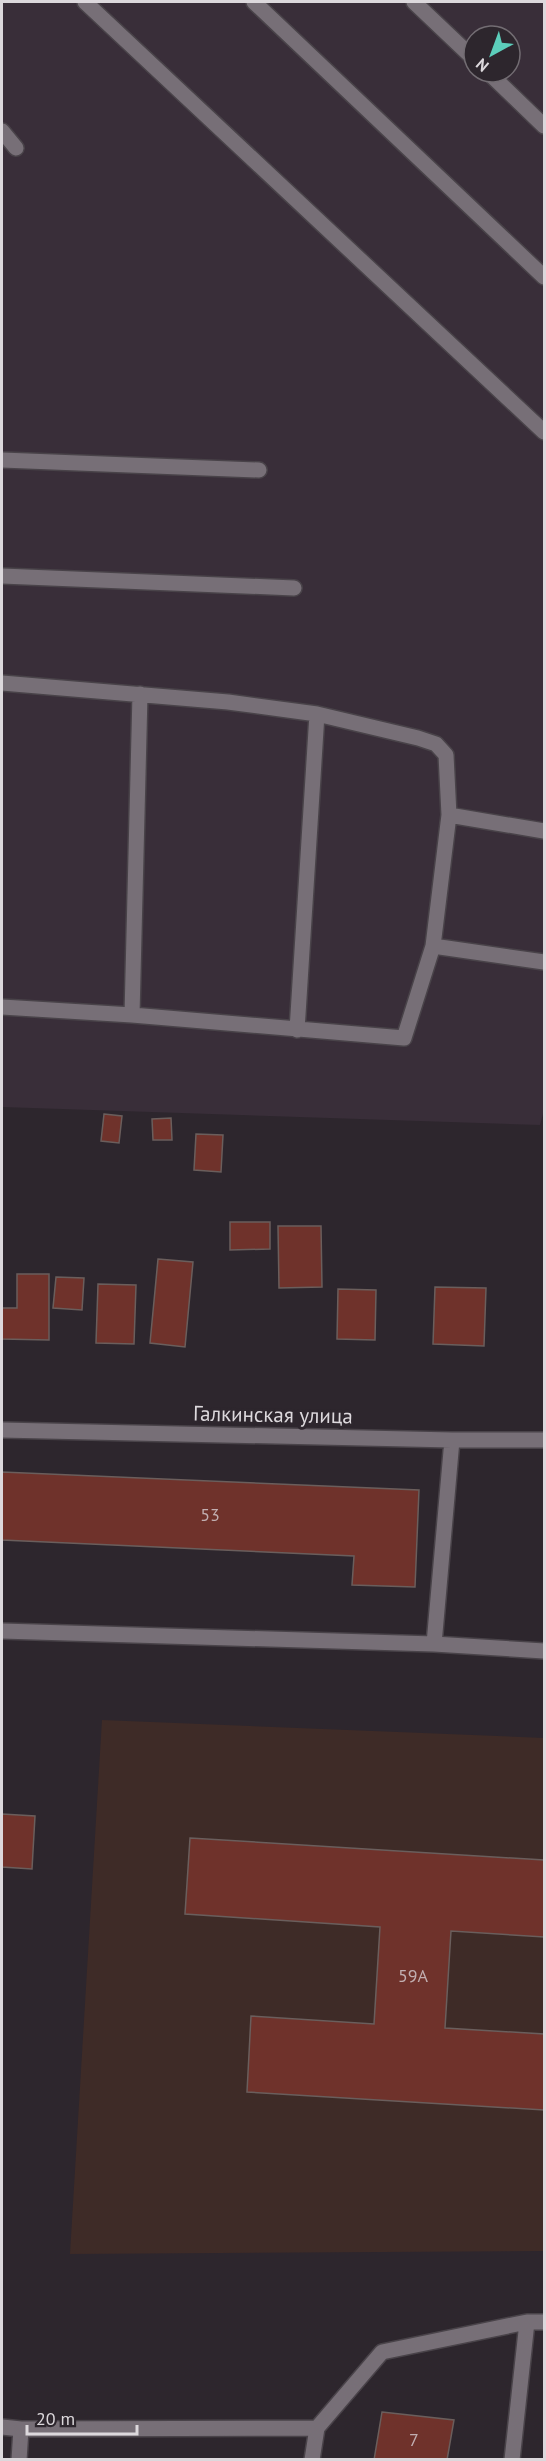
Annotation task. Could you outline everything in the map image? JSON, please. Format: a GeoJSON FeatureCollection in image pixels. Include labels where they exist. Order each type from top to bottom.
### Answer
{"type":"FeatureCollection","features":[{"type":"Feature","properties":{"kind":"street"},"geometry":{"type":"LineString","coordinates":[[85,2],[544,432]]}},
{"type":"Feature","properties":{"kind":"street"},"geometry":{"type":"LineString","coordinates":[[254,2],[544,278]]}},
{"type":"Feature","properties":{"kind":"street"},"geometry":{"type":"LineString","coordinates":[[414,2],[462,48]]}},
{"type":"Feature","properties":{"kind":"street"},"geometry":{"type":"LineString","coordinates":[[500,84],[544,126]]}},
{"type":"Feature","properties":{"kind":"street"},"geometry":{"type":"LineString","coordinates":[[2,131],[16,148]]}},
{"type":"Feature","properties":{"kind":"street"},"geometry":{"type":"LineString","coordinates":[[2,460],[259,470]]}},
{"type":"Feature","properties":{"kind":"street"},"geometry":{"type":"LineString","coordinates":[[2,576],[294,588]]}},
{"type":"Feature","properties":{"kind":"street"},"geometry":{"type":"LineString","coordinates":[[2,683],[228,702],[317,714],[436,744],[446,755],[449,815],[433,946],[404,1038],[132,1015],[2,1007]]}},
{"type":"Feature","properties":{"kind":"street"},"geometry":{"type":"LineString","coordinates":[[132,1015],[140,694]]}},
{"type":"Feature","properties":{"kind":"street"},"geometry":{"type":"LineString","coordinates":[[297,1030],[317,714]]}},
{"type":"Feature","properties":{"kind":"street"},"geometry":{"type":"LineString","coordinates":[[449,815],[544,831]]}},
{"type":"Feature","properties":{"kind":"street"},"geometry":{"type":"LineString","coordinates":[[433,946],[544,962]]}},
{"type":"Feature","properties":{"kind":"street","name":"Галкинская улица"},"geometry":{"type":"LineString","coordinates":[[2,1430],[544,1440]]}},
{"type":"Feature","properties":{"kind":"street"},"geometry":{"type":"LineString","coordinates":[[434,1644],[452,1440]]}},
{"type":"Feature","properties":{"kind":"street"},"geometry":{"type":"LineString","coordinates":[[2,1631],[434,1644],[544,1651]]}},
{"type":"Feature","properties":{"kind":"street"},"geometry":{"type":"LineString","coordinates":[[312,2460],[317,2428],[382,2352],[527,2322],[544,2322]]}},
{"type":"Feature","properties":{"kind":"street"},"geometry":{"type":"LineString","coordinates":[[512,2460],[527,2322]]}},
{"type":"Feature","properties":{"kind":"street"},"geometry":{"type":"LineString","coordinates":[[2,2427],[21,2429],[317,2428]]}},
{"type":"Feature","properties":{"kind":"street"},"geometry":{"type":"LineString","coordinates":[[19,2460],[21,2429]]}},
{"type":"Feature","properties":{"kind":"shaded area"},"geometry":{"type":"Polygon","coordinates":[[[2,2],[544,2],[544,1110],[540,1125],[2,1107],[2,2]]]}},
{"type":"Feature","properties":{"kind":"shaded area"},"geometry":{"type":"Polygon","coordinates":[[[102,1720],[544,1738],[544,2251],[70,2254],[102,1720]]]}},
{"type":"Feature","properties":{"kind":"building"},"geometry":{"type":"Polygon","coordinates":[[[104,1114],[122,1116],[119,1143],[101,1141],[104,1114]]]}},
{"type":"Feature","properties":{"kind":"building"},"geometry":{"type":"Polygon","coordinates":[[[171,1118],[172,1140],[153,1140],[152,1119],[171,1118]]]}},
{"type":"Feature","properties":{"kind":"building"},"geometry":{"type":"Polygon","coordinates":[[[196,1134],[223,1135],[221,1172],[194,1170],[196,1134]]]}},
{"type":"Feature","properties":{"kind":"building"},"geometry":{"type":"Polygon","coordinates":[[[230,1222],[270,1222],[270,1249],[230,1250],[230,1222]]]}},
{"type":"Feature","properties":{"kind":"building"},"geometry":{"type":"Polygon","coordinates":[[[278,1226],[321,1226],[322,1287],[279,1288],[278,1226]]]}},
{"type":"Feature","properties":{"kind":"building"},"geometry":{"type":"Polygon","coordinates":[[[158,1259],[193,1262],[185,1347],[150,1343],[158,1259]]]}},
{"type":"Feature","properties":{"kind":"building"},"geometry":{"type":"Polygon","coordinates":[[[17,1274],[49,1274],[49,1340],[2,1339],[2,1308],[17,1308],[17,1274]]]}},
{"type":"Feature","properties":{"kind":"building"},"geometry":{"type":"Polygon","coordinates":[[[56,1277],[84,1278],[82,1310],[53,1308],[56,1277]]]}},
{"type":"Feature","properties":{"kind":"building"},"geometry":{"type":"Polygon","coordinates":[[[98,1284],[136,1285],[134,1344],[96,1343],[98,1284]]]}},
{"type":"Feature","properties":{"kind":"building"},"geometry":{"type":"Polygon","coordinates":[[[435,1287],[486,1288],[484,1346],[433,1344],[435,1287]]]}},
{"type":"Feature","properties":{"kind":"building"},"geometry":{"type":"Polygon","coordinates":[[[338,1289],[376,1290],[375,1340],[337,1339],[338,1289]]]}},
{"type":"Feature","properties":{"kind":"building"},"geometry":{"type":"Polygon","coordinates":[[[2,1472],[419,1490],[415,1587],[352,1585],[354,1556],[2,1540],[2,1472]]]}},
{"type":"Feature","properties":{"kind":"building"},"geometry":{"type":"Polygon","coordinates":[[[2,1814],[35,1816],[32,1869],[2,1867],[2,1814]]]}},
{"type":"Feature","properties":{"kind":"building"},"geometry":{"type":"Polygon","coordinates":[[[190,1838],[544,1860],[544,1937],[451,1931],[445,2028],[544,2034],[544,2110],[247,2092],[251,2016],[374,2024],[380,1927],[185,1914],[190,1838]]]}},
{"type":"Feature","properties":{"kind":"building"},"geometry":{"type":"Polygon","coordinates":[[[382,2412],[454,2420],[447,2460],[374,2460],[382,2412]]]}}]}
